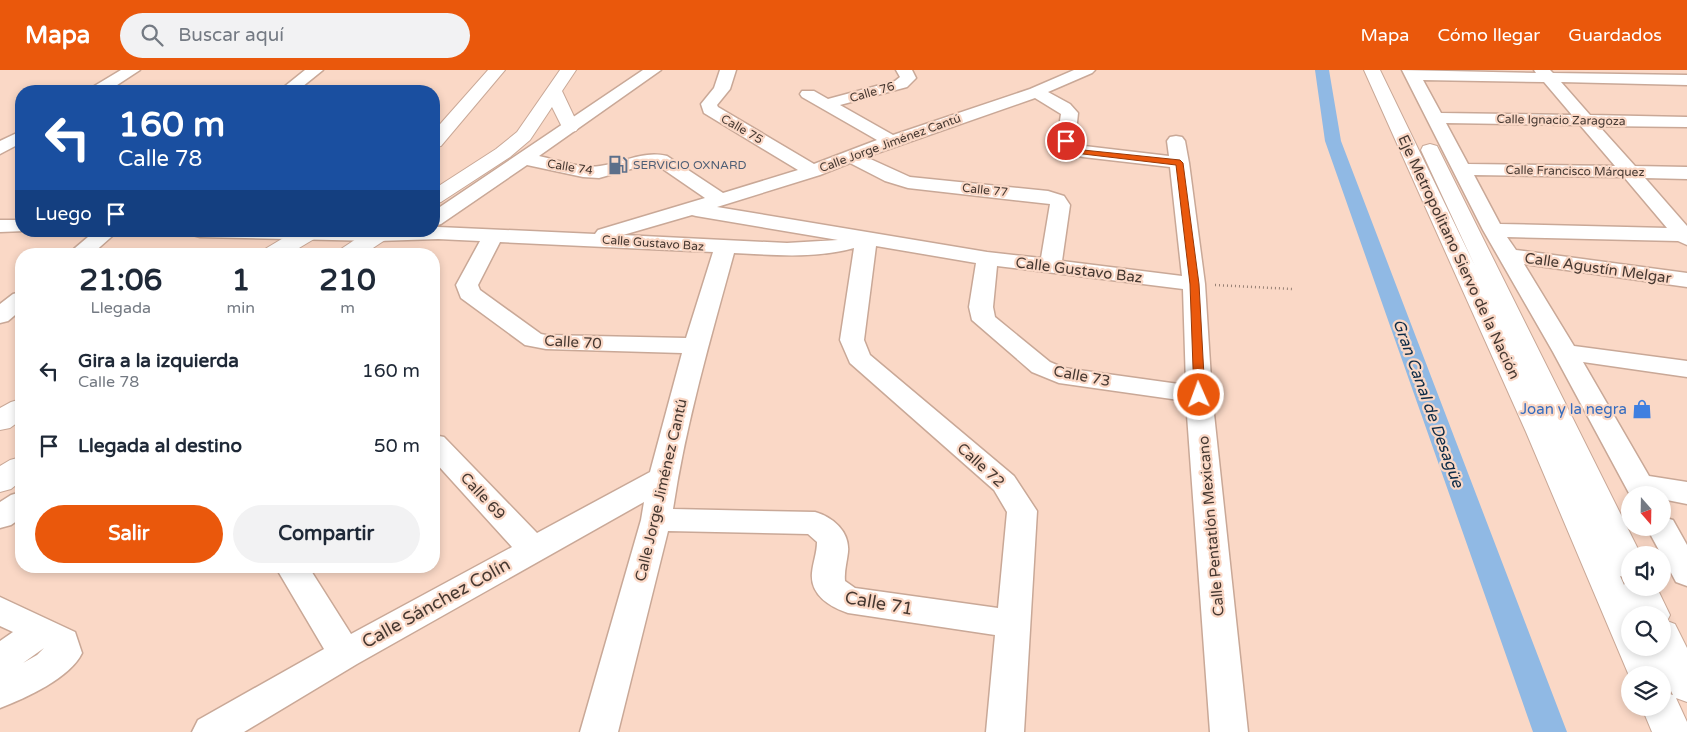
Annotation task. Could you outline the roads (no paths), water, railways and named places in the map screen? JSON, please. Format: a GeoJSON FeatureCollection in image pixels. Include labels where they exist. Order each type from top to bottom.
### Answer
{"type":"FeatureCollection","features":[{"type":"Feature","properties":{"kind":"main road"},"geometry":{"type":"LineString","coordinates":[[440,135],[497,70]]}},
{"type":"Feature","properties":{"kind":"main road"},"geometry":{"type":"LineString","coordinates":[[440,194],[503,153],[524,136],[568,70]]}},
{"type":"Feature","properties":{"kind":"main road","name":"Eje Metropolitano Siervo de la Nación"},"geometry":{"type":"LineString","coordinates":[[1372,70],[1540,432],[1621,616]]}},
{"type":"Feature","properties":{"kind":"main road","name":"Eje Metropolitano Siervo de la Nación"},"geometry":{"type":"LineString","coordinates":[[1389,70],[1453,198],[1621,547]]}},
{"type":"Feature","properties":{"kind":"main road"},"geometry":{"type":"LineString","coordinates":[[554,91],[570,127]]}},
{"type":"Feature","properties":{"kind":"main road"},"geometry":{"type":"LineString","coordinates":[[284,248],[302,237]]}},
{"type":"Feature","properties":{"kind":"main road"},"geometry":{"type":"LineString","coordinates":[[363,248],[381,240]]}},
{"type":"Feature","properties":{"kind":"main road"},"geometry":{"type":"LineString","coordinates":[[0,421],[15,412]]}},
{"type":"Feature","properties":{"kind":"main road"},"geometry":{"type":"LineString","coordinates":[[0,481],[15,471]]}},
{"type":"Feature","properties":{"kind":"main road"},"geometry":{"type":"LineString","coordinates":[[1671,653],[1687,686]]}},
{"type":"Feature","properties":{"kind":"main road"},"geometry":{"type":"LineString","coordinates":[[1665,716],[1672,732]]}},
{"type":"Feature","properties":{"kind":"street"},"geometry":{"type":"LineString","coordinates":[[107,85],[132,70]]}},
{"type":"Feature","properties":{"kind":"street"},"geometry":{"type":"LineString","coordinates":[[295,85],[315,70]]}},
{"type":"Feature","properties":{"kind":"street"},"geometry":{"type":"LineString","coordinates":[[440,224],[481,188],[653,70]]}},
{"type":"Feature","properties":{"kind":"street","name":"Calle 75"},"geometry":{"type":"LineString","coordinates":[[728,70],[722,89],[709,104],[710,109],[813,171]]}},
{"type":"Feature","properties":{"kind":"street","name":"Calle 76"},"geometry":{"type":"LineString","coordinates":[[826,104],[900,84],[908,78],[904,70]]}},
{"type":"Feature","properties":{"kind":"street","name":"Calle Jorge Jiménez Cantú"},"geometry":{"type":"LineString","coordinates":[[586,239],[722,200],[813,171],[891,141],[1036,92],[1086,70]]}},
{"type":"Feature","properties":{"kind":"street"},"geometry":{"type":"LineString","coordinates":[[1677,70],[1687,79]]}},
{"type":"Feature","properties":{"kind":"street"},"geometry":{"type":"LineString","coordinates":[[1640,486],[1510,256],[1493,230],[1412,73],[1545,74],[1687,79]]}},
{"type":"Feature","properties":{"kind":"street"},"geometry":{"type":"LineString","coordinates":[[1545,74],[1686,236]]}},
{"type":"Feature","properties":{"kind":"street","name":"Calle Pentatlón Mexicano"},"geometry":{"type":"LineString","coordinates":[[1036,92],[1070,113],[1066,141],[1069,148],[1083,152],[1178,152],[1194,284],[1199,395],[1229,732]]}},
{"type":"Feature","properties":{"kind":"street","name":"Calle 76"},"geometry":{"type":"LineString","coordinates":[[808,94],[891,141]]}},
{"type":"Feature","properties":{"kind":"street","name":"Calle Ignacio Zaragoza"},"geometry":{"type":"LineString","coordinates":[[1435,118],[1687,122]]}},
{"type":"Feature","properties":{"kind":"street"},"geometry":{"type":"LineString","coordinates":[[0,149],[15,140]]}},
{"type":"Feature","properties":{"kind":"street","name":"Calle 77"},"geometry":{"type":"LineString","coordinates":[[850,156],[892,177],[908,182],[1048,197],[1058,200],[1060,205],[1050,266]]}},
{"type":"Feature","properties":{"kind":"street","name":"Calle 74"},"geometry":{"type":"LineString","coordinates":[[524,159],[583,171],[599,172],[645,160],[661,160],[722,200]]}},
{"type":"Feature","properties":{"kind":"street","name":"Calle Francisco Márquez"},"geometry":{"type":"LineString","coordinates":[[1462,168],[1687,174]]}},
{"type":"Feature","properties":{"kind":"street"},"geometry":{"type":"LineString","coordinates":[[456,183],[481,188]]}},
{"type":"Feature","properties":{"kind":"street","name":"Calle Gustavo Baz"},"geometry":{"type":"LineString","coordinates":[[690,209],[987,258],[1194,284]]}},
{"type":"Feature","properties":{"kind":"street"},"geometry":{"type":"LineString","coordinates":[[0,215],[15,216]]}},
{"type":"Feature","properties":{"kind":"street"},"geometry":{"type":"LineString","coordinates":[[0,226],[15,226]]}},
{"type":"Feature","properties":{"kind":"street","name":"Calle Gustavo Baz"},"geometry":{"type":"LineString","coordinates":[[440,229],[493,236],[586,239],[725,248],[809,249],[839,246],[866,239]]}},
{"type":"Feature","properties":{"kind":"street"},"geometry":{"type":"LineString","coordinates":[[1493,230],[1686,236]]}},
{"type":"Feature","properties":{"kind":"street","name":"Calle 70"},"geometry":{"type":"LineString","coordinates":[[493,236],[466,285],[469,293],[534,340],[546,342],[696,346]]}},
{"type":"Feature","properties":{"kind":"street"},"geometry":{"type":"LineString","coordinates":[[87,248],[100,237]]}},
{"type":"Feature","properties":{"kind":"street"},"geometry":{"type":"LineString","coordinates":[[350,237],[381,240],[395,237]]}},
{"type":"Feature","properties":{"kind":"street","name":"Calle 72"},"geometry":{"type":"LineString","coordinates":[[866,239],[852,340],[859,358],[1004,483],[1022,511],[1005,732]]}},
{"type":"Feature","properties":{"kind":"street","name":"Calle Jorge Jiménez Cantú"},"geometry":{"type":"LineString","coordinates":[[599,732],[656,520],[663,478],[696,346],[725,248]]}},
{"type":"Feature","properties":{"kind":"street","name":"Calle Agustín Melgar"},"geometry":{"type":"LineString","coordinates":[[1510,256],[1687,280]]}},
{"type":"Feature","properties":{"kind":"street","name":"Calle 73"},"geometry":{"type":"LineString","coordinates":[[987,258],[981,307],[984,320],[1041,367],[1059,375],[1199,395]]}},
{"type":"Feature","properties":{"kind":"street"},"geometry":{"type":"LineString","coordinates":[[0,316],[15,304]]}},
{"type":"Feature","properties":{"kind":"street"},"geometry":{"type":"LineString","coordinates":[[1565,352],[1687,369]]}},
{"type":"Feature","properties":{"kind":"street","name":"Calle 69"},"geometry":{"type":"LineString","coordinates":[[440,450],[533,549]]}},
{"type":"Feature","properties":{"kind":"street","name":"Calle Sánchez Colín"},"geometry":{"type":"LineString","coordinates":[[211,732],[345,654],[663,478]]}},
{"type":"Feature","properties":{"kind":"street"},"geometry":{"type":"LineString","coordinates":[[1671,492],[1687,493]]}},
{"type":"Feature","properties":{"kind":"street"},"geometry":{"type":"LineString","coordinates":[[0,516],[15,506]]}},
{"type":"Feature","properties":{"kind":"street","name":"Calle 71"},"geometry":{"type":"LineString","coordinates":[[656,520],[815,523],[827,530],[834,542],[828,574],[830,585],[835,594],[848,600],[1013,624]]}},
{"type":"Feature","properties":{"kind":"street"},"geometry":{"type":"LineString","coordinates":[[1666,536],[1687,573]]}},
{"type":"Feature","properties":{"kind":"street"},"geometry":{"type":"LineString","coordinates":[[295,573],[345,654]]}},
{"type":"Feature","properties":{"kind":"street"},"geometry":{"type":"LineString","coordinates":[[0,611],[63,642],[65,653],[49,666],[0,692]]}},
{"type":"Feature","properties":{"kind":"street"},"geometry":{"type":"LineString","coordinates":[[0,659],[43,631]]}},
{"type":"Feature","properties":{"kind":"waterway","name":"Gran Canal de Desagüe"},"geometry":{"type":"LineString","coordinates":[[1322,70],[1333,141],[1550,732]]}},
{"type":"Feature","properties":{"kind":"place","name":"SERVICIO OXNARD"},"geometry":{"type":"Point","coordinates":[618,165]}},
{"type":"Feature","properties":{"kind":"place","name":"Joan y la negra"},"geometry":{"type":"Point","coordinates":[1642,409]}}]}
